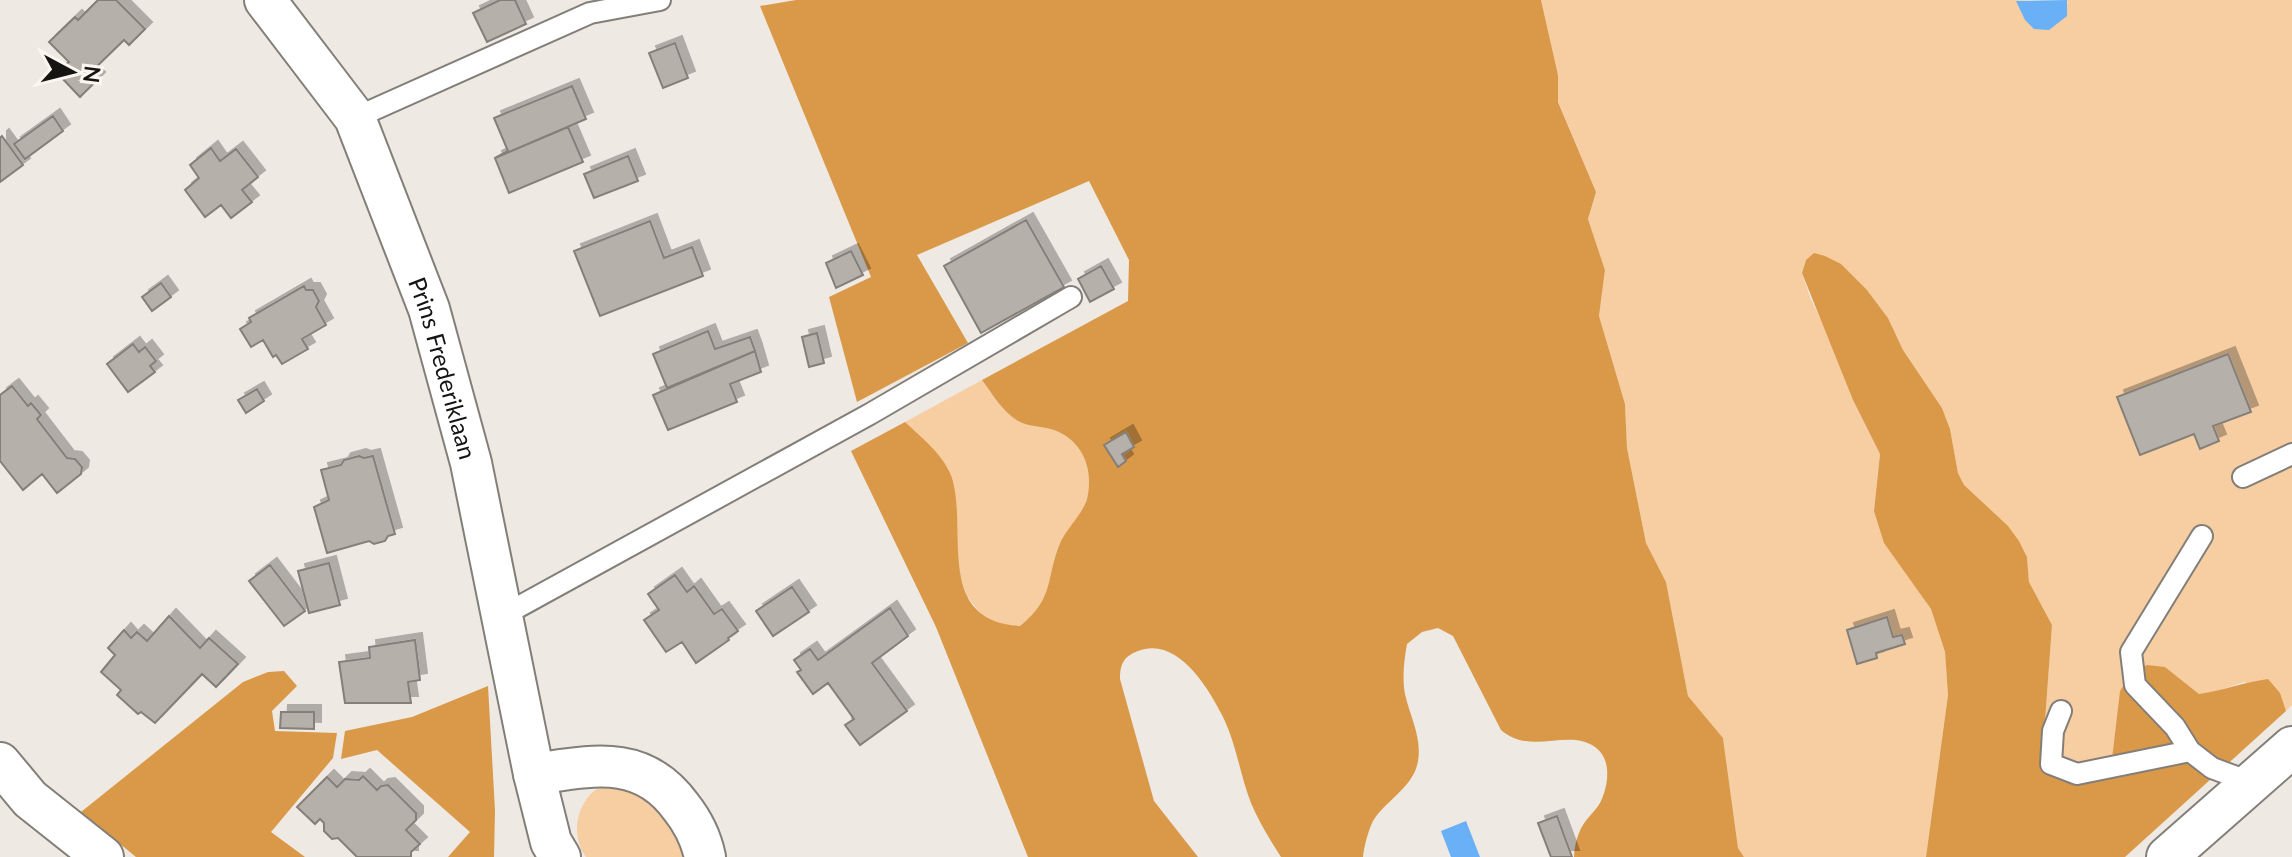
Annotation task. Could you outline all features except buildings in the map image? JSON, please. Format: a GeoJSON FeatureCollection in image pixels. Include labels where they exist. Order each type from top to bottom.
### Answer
{"type":"FeatureCollection","features":[{"type":"Feature","properties":{"kind":"street","name":"Prins Frederiklaan"},"geometry":{"type":"LineString","coordinates":[[265,0],[355,118],[429,309],[471,463],[548,852]]}},
{"type":"Feature","properties":{"kind":"street"},"geometry":{"type":"LineString","coordinates":[[2167,857],[2292,747]]}},
{"type":"Feature","properties":{"kind":"street"},"geometry":{"type":"LineString","coordinates":[[0,763],[30,799],[103,857]]}},
{"type":"Feature","properties":{"kind":"street"},"geometry":{"type":"LineString","coordinates":[[534,774],[597,765],[626,767],[655,780],[676,799],[689,817],[702,842],[705,857]]}},
{"type":"Feature","properties":{"kind":"lane"},"geometry":{"type":"LineString","coordinates":[[355,118],[590,13],[660,0]]}},
{"type":"Feature","properties":{"kind":"lane"},"geometry":{"type":"LineString","coordinates":[[502,616],[870,414],[1071,297]]}},
{"type":"Feature","properties":{"kind":"lane"},"geometry":{"type":"LineString","coordinates":[[2243,477],[2292,454]]}},
{"type":"Feature","properties":{"kind":"lane"},"geometry":{"type":"LineString","coordinates":[[2202,536],[2131,652],[2135,685],[2175,727],[2190,751],[2212,768],[2250,782]]}},
{"type":"Feature","properties":{"kind":"lane"},"geometry":{"type":"LineString","coordinates":[[2061,711],[2053,731],[2051,764],[2077,774],[2190,751]]}},
{"type":"Feature","properties":{"kind":"shaded area"},"geometry":{"type":"Polygon","coordinates":[[[796,0],[1541,0],[1558,75],[1558,102],[1596,192],[1588,219],[1605,270],[1599,316],[1625,404],[1627,448],[1646,543],[1666,582],[1688,696],[1723,738],[1738,848],[1744,857],[1574,857],[1581,829],[1600,803],[1605,788],[1607,773],[1604,758],[1595,747],[1584,742],[1525,741],[1501,730],[1453,636],[1438,628],[1422,632],[1407,644],[1404,688],[1417,735],[1418,761],[1405,786],[1373,821],[1363,857],[1281,857],[1251,803],[1227,725],[1208,690],[1189,666],[1177,657],[1165,650],[1152,648],[1129,655],[1122,665],[1120,679],[1154,801],[1198,857],[1028,857],[936,627],[851,451],[905,422],[932,447],[952,478],[960,570],[965,591],[975,608],[993,620],[1020,626],[1045,596],[1061,541],[1087,499],[1089,477],[1084,457],[1072,441],[1054,430],[1012,417],[982,380],[1128,301],[1129,260],[1089,181],[917,255],[968,343],[857,402],[829,297],[871,277],[760,6],[796,0]]]}},
{"type":"Feature","properties":{"kind":"shaded area"},"geometry":{"type":"Polygon","coordinates":[[[1541,0],[2016,0],[2068,4],[2067,0],[2292,0],[2292,705],[2286,711],[2279,693],[2244,682],[2199,694],[2165,667],[2111,768],[2067,767],[2044,735],[2052,625],[2029,582],[2027,557],[2019,541],[1964,485],[1958,473],[1950,429],[1942,408],[1903,350],[1888,318],[1867,290],[1806,260],[1802,273],[1810,297],[1836,352],[1853,400],[1880,454],[1874,511],[1931,609],[1945,652],[1948,695],[1926,857],[1744,857],[1738,848],[1723,738],[1688,696],[1666,582],[1646,543],[1627,448],[1625,404],[1599,316],[1605,270],[1588,219],[1596,192],[1558,101],[1558,75],[1541,0]]]}},
{"type":"Feature","properties":{"kind":"shaded area"},"geometry":{"type":"Polygon","coordinates":[[[1814,253],[1841,264],[1867,290],[1888,318],[1903,350],[1942,408],[1950,429],[1958,473],[1964,485],[2008,526],[2027,557],[2029,582],[2052,625],[2044,735],[2067,767],[2111,768],[2120,691],[2131,674],[2147,665],[2165,667],[2199,694],[2268,679],[2280,693],[2286,711],[2125,857],[1926,857],[1948,695],[1945,652],[1931,609],[1884,543],[1874,511],[1880,454],[1853,400],[1802,273],[1806,260],[1814,253]]]}},
{"type":"Feature","properties":{"kind":"shaded area"},"geometry":{"type":"Polygon","coordinates":[[[982,380],[1012,417],[1054,430],[1072,441],[1084,457],[1089,477],[1085,505],[1061,541],[1045,596],[1020,626],[1001,625],[982,616],[967,596],[959,573],[942,459],[905,422],[982,380]]]}},
{"type":"Feature","properties":{"kind":"shaded area"},"geometry":{"type":"Polygon","coordinates":[[[284,671],[297,686],[272,711],[275,731],[337,733],[333,758],[271,832],[305,857],[136,857],[81,812],[243,682],[268,672],[284,671]]]}},
{"type":"Feature","properties":{"kind":"shaded area"},"geometry":{"type":"Polygon","coordinates":[[[488,686],[495,810],[494,857],[448,857],[470,832],[377,750],[341,759],[345,731],[412,717],[488,686]]]}},
{"type":"Feature","properties":{"kind":"shaded area"},"geometry":{"type":"Polygon","coordinates":[[[598,788],[634,790],[661,807],[688,857],[586,857],[578,839],[578,820],[585,802],[598,788]]]}},
{"type":"Feature","properties":{"kind":"water"},"geometry":{"type":"Polygon","coordinates":[[[2067,0],[2067,16],[2049,30],[2034,29],[2025,20],[2016,1],[2067,0]]]}},
{"type":"Feature","properties":{"kind":"water"},"geometry":{"type":"Polygon","coordinates":[[[1466,821],[1480,857],[1451,857],[1441,831],[1466,821]]]}}]}
